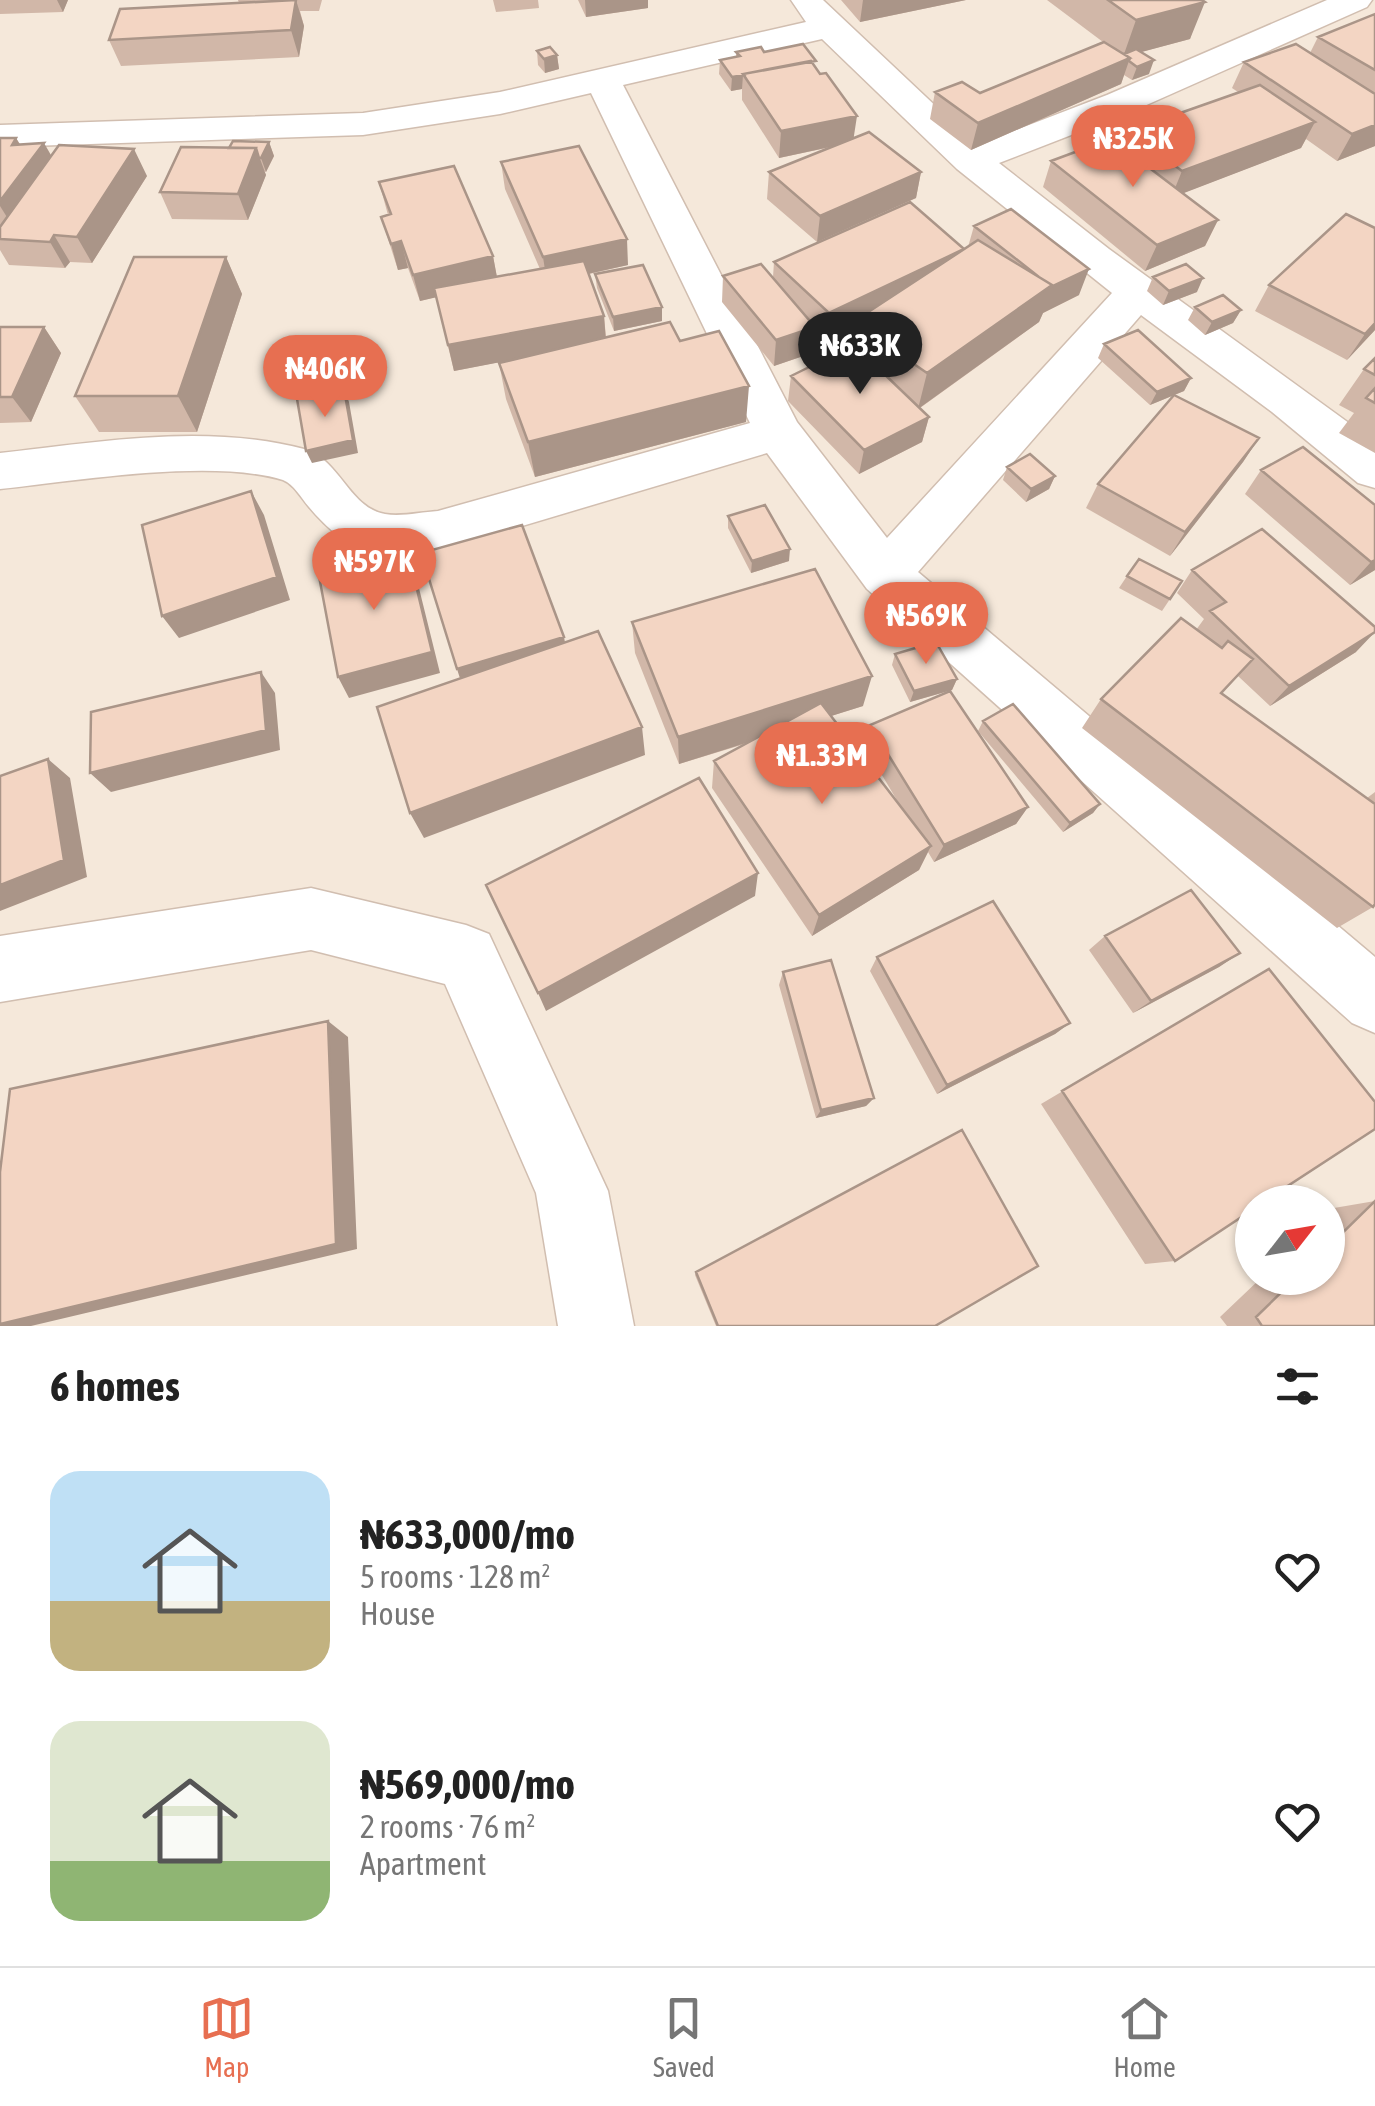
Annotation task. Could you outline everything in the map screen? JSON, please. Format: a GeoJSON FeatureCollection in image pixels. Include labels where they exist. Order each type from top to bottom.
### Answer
{"type":"FeatureCollection","features":[{"type":"Feature","properties":{"kind":"street"},"geometry":{"type":"LineString","coordinates":[[972,161],[1120,103],[1304,8],[1355,0]]}},
{"type":"Feature","properties":{"kind":"street"},"geometry":{"type":"LineString","coordinates":[[0,136],[363,124],[500,103],[603,81],[817,13],[972,161],[1137,292],[1336,434],[1375,470]]}},
{"type":"Feature","properties":{"kind":"street"},"geometry":{"type":"LineString","coordinates":[[603,81],[778,432],[885,574],[1375,1000]]}},
{"type":"Feature","properties":{"kind":"street"},"geometry":{"type":"LineString","coordinates":[[885,574],[1137,292]]}},
{"type":"Feature","properties":{"kind":"street"},"geometry":{"type":"LineString","coordinates":[[0,470],[138,456],[250,455],[304,466],[350,520],[381,534],[438,530],[778,432]]}},
{"type":"Feature","properties":{"kind":"street"},"geometry":{"type":"LineString","coordinates":[[0,970],[184,937],[311,920],[466,957],[572,1192],[596,1326]]}},
{"type":"Feature","properties":{"kind":"shaded area"},"geometry":{"type":"Polygon","coordinates":[[[0,0],[1375,0],[1375,1326],[0,1326],[0,0]]]}},
{"type":"Feature","properties":{"kind":"building"},"geometry":{"type":"Polygon","coordinates":[[[296,0],[291,30],[109,40],[120,9],[296,0]]]}},
{"type":"Feature","properties":{"kind":"building"},"geometry":{"type":"Polygon","coordinates":[[[1108,0],[1202,0],[1205,2],[1136,20],[1108,0]]]}},
{"type":"Feature","properties":{"kind":"building"},"geometry":{"type":"Polygon","coordinates":[[[1375,14],[1375,70],[1318,37],[1375,14]]]}},
{"type":"Feature","properties":{"kind":"building"},"geometry":{"type":"Polygon","coordinates":[[[1104,42],[1130,58],[978,123],[935,92],[962,82],[980,93],[1104,42]]]}},
{"type":"Feature","properties":{"kind":"building"},"geometry":{"type":"Polygon","coordinates":[[[803,44],[816,61],[732,77],[720,60],[761,47],[764,52],[803,44]]]}},
{"type":"Feature","properties":{"kind":"building"},"geometry":{"type":"Polygon","coordinates":[[[1296,44],[1375,94],[1375,125],[1352,134],[1244,62],[1296,44]]]}},
{"type":"Feature","properties":{"kind":"building"},"geometry":{"type":"Polygon","coordinates":[[[550,47],[557,55],[544,59],[537,51],[550,47]]]}},
{"type":"Feature","properties":{"kind":"building"},"geometry":{"type":"Polygon","coordinates":[[[1136,49],[1154,60],[1137,67],[1124,54],[1136,49]]]}},
{"type":"Feature","properties":{"kind":"building"},"geometry":{"type":"Polygon","coordinates":[[[811,61],[820,74],[826,73],[857,116],[781,131],[743,74],[811,61]]]}},
{"type":"Feature","properties":{"kind":"building"},"geometry":{"type":"Polygon","coordinates":[[[1260,85],[1315,122],[1182,171],[1129,131],[1260,85]]]}},
{"type":"Feature","properties":{"kind":"building"},"geometry":{"type":"Polygon","coordinates":[[[869,132],[921,172],[820,216],[769,172],[869,132]]]}},
{"type":"Feature","properties":{"kind":"building"},"geometry":{"type":"Polygon","coordinates":[[[1102,132],[1218,220],[1157,245],[1051,161],[1086,148],[1078,141],[1102,132]]]}},
{"type":"Feature","properties":{"kind":"building"},"geometry":{"type":"Polygon","coordinates":[[[0,138],[16,138],[12,145],[44,143],[0,201],[0,138]]]}},
{"type":"Feature","properties":{"kind":"building"},"geometry":{"type":"Polygon","coordinates":[[[233,141],[269,142],[259,158],[256,148],[229,148],[233,141]]]}},
{"type":"Feature","properties":{"kind":"building"},"geometry":{"type":"Polygon","coordinates":[[[59,145],[134,149],[77,237],[54,235],[50,242],[0,239],[0,227],[59,145]]]}},
{"type":"Feature","properties":{"kind":"building"},"geometry":{"type":"Polygon","coordinates":[[[579,146],[627,239],[543,257],[501,162],[579,146]]]}},
{"type":"Feature","properties":{"kind":"building"},"geometry":{"type":"Polygon","coordinates":[[[181,147],[256,148],[238,194],[160,192],[181,147]]]}},
{"type":"Feature","properties":{"kind":"building"},"geometry":{"type":"Polygon","coordinates":[[[454,166],[493,256],[413,275],[401,241],[391,244],[381,217],[391,214],[379,182],[454,166]]]}},
{"type":"Feature","properties":{"kind":"building"},"geometry":{"type":"Polygon","coordinates":[[[910,202],[964,249],[829,313],[774,262],[910,202]]]}},
{"type":"Feature","properties":{"kind":"building"},"geometry":{"type":"Polygon","coordinates":[[[1011,209],[1089,269],[1051,287],[974,226],[1011,209]]]}},
{"type":"Feature","properties":{"kind":"building"},"geometry":{"type":"Polygon","coordinates":[[[1346,214],[1375,228],[1375,323],[1365,334],[1269,285],[1346,214]]]}},
{"type":"Feature","properties":{"kind":"building"},"geometry":{"type":"Polygon","coordinates":[[[978,240],[1052,285],[927,373],[853,322],[978,240]]]}},
{"type":"Feature","properties":{"kind":"building"},"geometry":{"type":"Polygon","coordinates":[[[134,257],[226,257],[178,396],[75,396],[134,257]]]}},
{"type":"Feature","properties":{"kind":"building"},"geometry":{"type":"Polygon","coordinates":[[[584,261],[604,316],[448,345],[434,288],[584,261]]]}},
{"type":"Feature","properties":{"kind":"building"},"geometry":{"type":"Polygon","coordinates":[[[761,264],[815,327],[776,340],[723,276],[761,264]]]}},
{"type":"Feature","properties":{"kind":"building"},"geometry":{"type":"Polygon","coordinates":[[[1186,264],[1203,278],[1169,291],[1153,277],[1186,264]]]}},
{"type":"Feature","properties":{"kind":"building"},"geometry":{"type":"Polygon","coordinates":[[[643,265],[662,307],[613,317],[595,274],[643,265]]]}},
{"type":"Feature","properties":{"kind":"building"},"geometry":{"type":"Polygon","coordinates":[[[1223,295],[1241,310],[1212,322],[1195,307],[1223,295]]]}},
{"type":"Feature","properties":{"kind":"building"},"geometry":{"type":"Polygon","coordinates":[[[670,322],[680,341],[719,331],[749,386],[528,442],[499,363],[670,322]]]}},
{"type":"Feature","properties":{"kind":"building"},"geometry":{"type":"Polygon","coordinates":[[[0,327],[44,327],[12,397],[0,397],[0,327]]]}},
{"type":"Feature","properties":{"kind":"building"},"geometry":{"type":"Polygon","coordinates":[[[1138,330],[1191,378],[1157,392],[1104,344],[1138,330]]]}},
{"type":"Feature","properties":{"kind":"building"},"geometry":{"type":"Polygon","coordinates":[[[854,345],[929,417],[864,450],[791,376],[854,345]]]}},
{"type":"Feature","properties":{"kind":"building"},"geometry":{"type":"Polygon","coordinates":[[[1375,358],[1375,375],[1364,369],[1375,358]]]}},
{"type":"Feature","properties":{"kind":"building"},"geometry":{"type":"Polygon","coordinates":[[[1375,388],[1375,403],[1366,398],[1375,388]]]}},
{"type":"Feature","properties":{"kind":"building"},"geometry":{"type":"Polygon","coordinates":[[[344,389],[353,440],[306,451],[297,399],[344,389]]]}},
{"type":"Feature","properties":{"kind":"building"},"geometry":{"type":"Polygon","coordinates":[[[1174,395],[1259,438],[1185,532],[1098,484],[1174,395]]]}},
{"type":"Feature","properties":{"kind":"building"},"geometry":{"type":"Polygon","coordinates":[[[1303,447],[1375,505],[1375,560],[1371,562],[1261,470],[1303,447]]]}},
{"type":"Feature","properties":{"kind":"building"},"geometry":{"type":"Polygon","coordinates":[[[1030,454],[1055,476],[1031,489],[1007,467],[1030,454]]]}},
{"type":"Feature","properties":{"kind":"building"},"geometry":{"type":"Polygon","coordinates":[[[251,491],[277,577],[162,616],[142,525],[251,491]]]}},
{"type":"Feature","properties":{"kind":"building"},"geometry":{"type":"Polygon","coordinates":[[[765,505],[790,549],[752,561],[728,516],[765,505]]]}},
{"type":"Feature","properties":{"kind":"building"},"geometry":{"type":"Polygon","coordinates":[[[522,525],[564,637],[457,669],[421,553],[522,525]]]}},
{"type":"Feature","properties":{"kind":"building"},"geometry":{"type":"Polygon","coordinates":[[[1262,529],[1375,627],[1375,632],[1289,686],[1210,611],[1226,602],[1192,570],[1262,529]]]}},
{"type":"Feature","properties":{"kind":"building"},"geometry":{"type":"Polygon","coordinates":[[[407,548],[432,652],[338,677],[318,571],[407,548]]]}},
{"type":"Feature","properties":{"kind":"building"},"geometry":{"type":"Polygon","coordinates":[[[1139,559],[1182,581],[1170,599],[1127,576],[1139,559]]]}},
{"type":"Feature","properties":{"kind":"building"},"geometry":{"type":"Polygon","coordinates":[[[815,569],[872,676],[678,737],[632,622],[815,569]]]}},
{"type":"Feature","properties":{"kind":"building"},"geometry":{"type":"Polygon","coordinates":[[[1181,618],[1222,648],[1228,641],[1253,659],[1221,693],[1375,804],[1373,907],[1101,699],[1181,618]]]}},
{"type":"Feature","properties":{"kind":"building"},"geometry":{"type":"Polygon","coordinates":[[[598,631],[642,727],[410,813],[377,707],[598,631]]]}},
{"type":"Feature","properties":{"kind":"building"},"geometry":{"type":"Polygon","coordinates":[[[936,642],[957,679],[914,691],[895,654],[936,642]]]}},
{"type":"Feature","properties":{"kind":"building"},"geometry":{"type":"Polygon","coordinates":[[[261,672],[266,730],[90,773],[91,712],[261,672]]]}},
{"type":"Feature","properties":{"kind":"building"},"geometry":{"type":"Polygon","coordinates":[[[950,691],[1028,807],[944,845],[870,725],[950,691]]]}},
{"type":"Feature","properties":{"kind":"building"},"geometry":{"type":"Polygon","coordinates":[[[821,703],[931,846],[819,915],[714,761],[821,703]]]}},
{"type":"Feature","properties":{"kind":"building"},"geometry":{"type":"Polygon","coordinates":[[[1013,704],[1100,804],[1070,823],[983,721],[1013,704]]]}},
{"type":"Feature","properties":{"kind":"building"},"geometry":{"type":"Polygon","coordinates":[[[48,759],[64,860],[0,885],[0,776],[48,759]]]}},
{"type":"Feature","properties":{"kind":"building"},"geometry":{"type":"Polygon","coordinates":[[[699,778],[758,873],[538,993],[486,885],[699,778]]]}},
{"type":"Feature","properties":{"kind":"building"},"geometry":{"type":"Polygon","coordinates":[[[1191,890],[1240,953],[1151,1001],[1105,936],[1191,890]]]}},
{"type":"Feature","properties":{"kind":"building"},"geometry":{"type":"Polygon","coordinates":[[[993,901],[1070,1023],[947,1085],[877,957],[993,901]]]}},
{"type":"Feature","properties":{"kind":"building"},"geometry":{"type":"Polygon","coordinates":[[[831,960],[874,1098],[821,1110],[783,972],[831,960]]]}},
{"type":"Feature","properties":{"kind":"building"},"geometry":{"type":"Polygon","coordinates":[[[1269,969],[1375,1102],[1375,1129],[1289,1185],[1235,1185],[1235,1221],[1175,1261],[1062,1091],[1269,969]]]}},
{"type":"Feature","properties":{"kind":"building"},"geometry":{"type":"Polygon","coordinates":[[[328,1021],[336,1244],[0,1324],[0,1172],[10,1089],[328,1021]]]}},
{"type":"Feature","properties":{"kind":"building"},"geometry":{"type":"Polygon","coordinates":[[[962,1130],[1038,1266],[935,1326],[718,1326],[696,1272],[962,1130]]]}},
{"type":"Feature","properties":{"kind":"building"},"geometry":{"type":"Polygon","coordinates":[[[1375,1201],[1375,1326],[1262,1326],[1256,1317],[1279,1295],[1345,1295],[1345,1230],[1375,1201]]]}}]}
